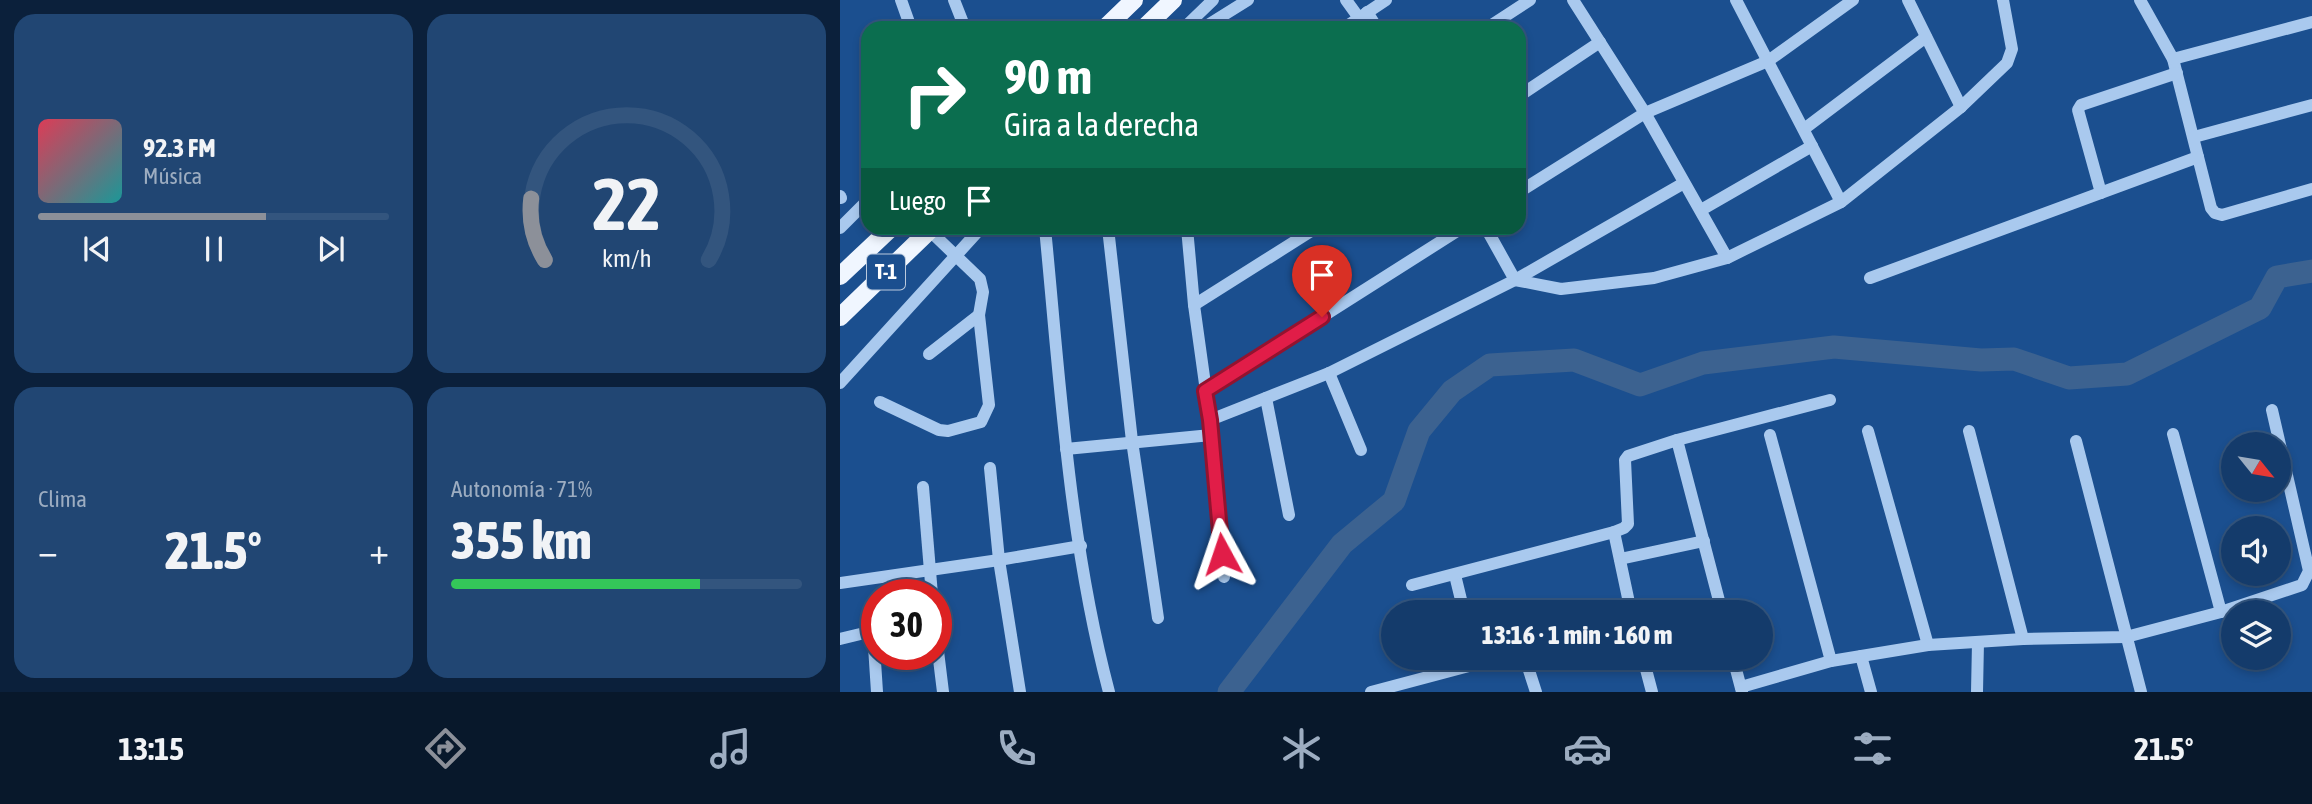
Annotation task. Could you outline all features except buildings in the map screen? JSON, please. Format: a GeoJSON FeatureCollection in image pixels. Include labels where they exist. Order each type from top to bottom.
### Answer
{"type":"FeatureCollection","features":[{"type":"Feature","properties":{"kind":"main road"},"geometry":{"type":"LineString","coordinates":[[1112,21],[1134,0]]}},
{"type":"Feature","properties":{"kind":"main road"},"geometry":{"type":"LineString","coordinates":[[1151,21],[1173,0]]}},
{"type":"Feature","properties":{"kind":"main road","name":"T-1"},"geometry":{"type":"LineString","coordinates":[[840,276],[884,235]]}},
{"type":"Feature","properties":{"kind":"main road","name":"T-1"},"geometry":{"type":"LineString","coordinates":[[840,317],[925,235]]}},
{"type":"Feature","properties":{"kind":"street"},"geometry":{"type":"LineString","coordinates":[[901,0],[908,21]]}},
{"type":"Feature","properties":{"kind":"street"},"geometry":{"type":"LineString","coordinates":[[954,0],[962,21]]}},
{"type":"Feature","properties":{"kind":"street"},"geometry":{"type":"LineString","coordinates":[[1191,21],[1213,0]]}},
{"type":"Feature","properties":{"kind":"street"},"geometry":{"type":"LineString","coordinates":[[1214,21],[1248,0]]}},
{"type":"Feature","properties":{"kind":"street"},"geometry":{"type":"LineString","coordinates":[[1346,0],[1369,21]]}},
{"type":"Feature","properties":{"kind":"street"},"geometry":{"type":"LineString","coordinates":[[1354,21],[1386,0]]}},
{"type":"Feature","properties":{"kind":"street"},"geometry":{"type":"LineString","coordinates":[[1498,21],[1530,0]]}},
{"type":"Feature","properties":{"kind":"street"},"geometry":{"type":"LineString","coordinates":[[1573,0],[1645,113],[1727,258]]}},
{"type":"Feature","properties":{"kind":"street"},"geometry":{"type":"LineString","coordinates":[[1736,0],[1841,202]]}},
{"type":"Feature","properties":{"kind":"street"},"geometry":{"type":"LineString","coordinates":[[1526,187],[1645,113],[1768,61],[1853,0]]}},
{"type":"Feature","properties":{"kind":"street"},"geometry":{"type":"LineString","coordinates":[[1908,0],[1961,107]]}},
{"type":"Feature","properties":{"kind":"street"},"geometry":{"type":"LineString","coordinates":[[1490,235],[1516,280],[1561,289],[1654,278],[1727,258],[1841,202],[1961,107],[1997,74],[2012,49],[2003,0]]}},
{"type":"Feature","properties":{"kind":"street"},"geometry":{"type":"LineString","coordinates":[[2140,0],[2173,59],[2211,208],[2215,213],[2221,215],[2312,188]]}},
{"type":"Feature","properties":{"kind":"street"},"geometry":{"type":"LineString","coordinates":[[2173,59],[2312,22]]}},
{"type":"Feature","properties":{"kind":"street"},"geometry":{"type":"LineString","coordinates":[[1804,129],[1926,37]]}},
{"type":"Feature","properties":{"kind":"street"},"geometry":{"type":"LineString","coordinates":[[1526,91],[1600,42]]}},
{"type":"Feature","properties":{"kind":"street"},"geometry":{"type":"LineString","coordinates":[[2101,193],[2078,110],[2081,106],[2177,73]]}},
{"type":"Feature","properties":{"kind":"street"},"geometry":{"type":"LineString","coordinates":[[2194,137],[2312,105]]}},
{"type":"Feature","properties":{"kind":"street"},"geometry":{"type":"LineString","coordinates":[[1701,211],[1812,146]]}},
{"type":"Feature","properties":{"kind":"street"},"geometry":{"type":"LineString","coordinates":[[1870,278],[2198,157]]}},
{"type":"Feature","properties":{"kind":"street"},"geometry":{"type":"LineString","coordinates":[[1210,420],[1329,373],[1516,280],[1684,183]]}},
{"type":"Feature","properties":{"kind":"street"},"geometry":{"type":"LineString","coordinates":[[840,228],[861,207]]}},
{"type":"Feature","properties":{"kind":"street"},"geometry":{"type":"LineString","coordinates":[[880,402],[939,430],[948,431],[981,422],[989,405],[979,315],[983,292],[980,279],[937,235]]}},
{"type":"Feature","properties":{"kind":"street"},"geometry":{"type":"LineString","coordinates":[[840,383],[974,235]]}},
{"type":"Feature","properties":{"kind":"street"},"geometry":{"type":"LineString","coordinates":[[1046,235],[1066,449],[1097,648],[1109,692]]}},
{"type":"Feature","properties":{"kind":"street"},"geometry":{"type":"LineString","coordinates":[[1109,235],[1132,441],[1157,618]]}},
{"type":"Feature","properties":{"kind":"street"},"geometry":{"type":"LineString","coordinates":[[1188,235],[1210,420],[1224,577]]}},
{"type":"Feature","properties":{"kind":"street"},"geometry":{"type":"LineString","coordinates":[[1194,305],[1305,235]]}},
{"type":"Feature","properties":{"kind":"street"},"geometry":{"type":"LineString","coordinates":[[1205,391],[1451,235]]}},
{"type":"Feature","properties":{"kind":"street"},"geometry":{"type":"LineString","coordinates":[[929,354],[979,315]]}},
{"type":"Feature","properties":{"kind":"street"},"geometry":{"type":"LineString","coordinates":[[1329,373],[1361,450]]}},
{"type":"Feature","properties":{"kind":"street"},"geometry":{"type":"LineString","coordinates":[[1266,398],[1289,515]]}},
{"type":"Feature","properties":{"kind":"street"},"geometry":{"type":"LineString","coordinates":[[1412,585],[1624,528],[1628,523],[1625,460],[1628,456],[1677,440],[1830,400]]}},
{"type":"Feature","properties":{"kind":"street"},"geometry":{"type":"LineString","coordinates":[[2257,600],[2302,585],[2309,571],[2272,410]]}},
{"type":"Feature","properties":{"kind":"street"},"geometry":{"type":"LineString","coordinates":[[1868,431],[1928,645]]}},
{"type":"Feature","properties":{"kind":"street"},"geometry":{"type":"LineString","coordinates":[[1969,431],[2023,639]]}},
{"type":"Feature","properties":{"kind":"street"},"geometry":{"type":"LineString","coordinates":[[1737,670],[1741,689],[1831,661],[1928,645],[2023,639],[2126,637],[2221,612],[2173,434]]}},
{"type":"Feature","properties":{"kind":"street"},"geometry":{"type":"LineString","coordinates":[[1066,449],[1211,435]]}},
{"type":"Feature","properties":{"kind":"street"},"geometry":{"type":"LineString","coordinates":[[1770,435],[1831,661]]}},
{"type":"Feature","properties":{"kind":"street"},"geometry":{"type":"LineString","coordinates":[[1677,440],[1719,600]]}},
{"type":"Feature","properties":{"kind":"street"},"geometry":{"type":"LineString","coordinates":[[2076,441],[2141,692]]}},
{"type":"Feature","properties":{"kind":"street"},"geometry":{"type":"LineString","coordinates":[[989,468],[999,560],[1020,692]]}},
{"type":"Feature","properties":{"kind":"street"},"geometry":{"type":"LineString","coordinates":[[923,487],[931,579]]}},
{"type":"Feature","properties":{"kind":"street"},"geometry":{"type":"LineString","coordinates":[[1614,532],[1629,600]]}},
{"type":"Feature","properties":{"kind":"street"},"geometry":{"type":"LineString","coordinates":[[1620,559],[1704,541]]}},
{"type":"Feature","properties":{"kind":"street"},"geometry":{"type":"LineString","coordinates":[[840,583],[1081,546]]}},
{"type":"Feature","properties":{"kind":"street"},"geometry":{"type":"LineString","coordinates":[[1455,575],[1462,600]]}},
{"type":"Feature","properties":{"kind":"street"},"geometry":{"type":"LineString","coordinates":[[840,639],[861,634]]}},
{"type":"Feature","properties":{"kind":"street"},"geometry":{"type":"LineString","coordinates":[[1977,692],[1978,642]]}},
{"type":"Feature","properties":{"kind":"street"},"geometry":{"type":"LineString","coordinates":[[1861,656],[1871,692]]}},
{"type":"Feature","properties":{"kind":"street"},"geometry":{"type":"LineString","coordinates":[[876,670],[877,692]]}},
{"type":"Feature","properties":{"kind":"street"},"geometry":{"type":"LineString","coordinates":[[940,670],[943,692]]}},
{"type":"Feature","properties":{"kind":"street"},"geometry":{"type":"LineString","coordinates":[[1371,692],[1446,670]]}},
{"type":"Feature","properties":{"kind":"street"},"geometry":{"type":"LineString","coordinates":[[1529,670],[1536,692]]}},
{"type":"Feature","properties":{"kind":"street"},"geometry":{"type":"LineString","coordinates":[[1646,670],[1652,692]]}},
{"type":"Feature","properties":{"kind":"waterway"},"geometry":{"type":"LineString","coordinates":[[1229,692],[1342,544],[1394,501],[1419,431],[1452,391],[1490,365],[1574,360],[1640,385],[1703,363],[1834,347],[1981,360],[2014,359],[2069,378],[2127,374],[2260,308],[2277,277],[2312,271]]}},
{"type":"Feature","properties":{"kind":"route"},"geometry":{"type":"LineString","coordinates":[[1222,554],[1205,391],[1322,317]]}}]}
